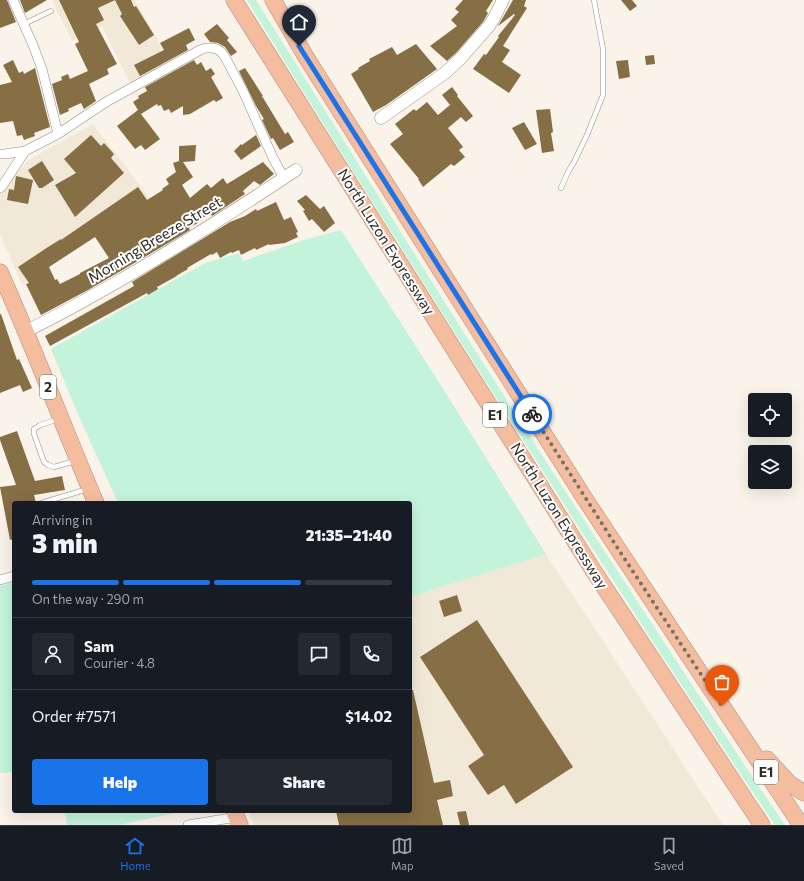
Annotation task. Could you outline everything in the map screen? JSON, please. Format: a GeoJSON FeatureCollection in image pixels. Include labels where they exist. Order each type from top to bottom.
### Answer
{"type":"FeatureCollection","features":[{"type":"Feature","properties":{"kind":"highway","name":"North Luzon Expressway"},"geometry":{"type":"LineString","coordinates":[[234,0],[593,570],[762,825]]}},
{"type":"Feature","properties":{"kind":"highway","name":"North Luzon Expressway"},"geometry":{"type":"LineString","coordinates":[[273,0],[306,57],[581,492],[801,825]]}},
{"type":"Feature","properties":{"kind":"highway","name":"2"},"geometry":{"type":"LineString","coordinates":[[0,272],[26,331],[60,419],[95,501]]}},
{"type":"Feature","properties":{"kind":"highway"},"geometry":{"type":"LineString","coordinates":[[730,719],[789,783],[804,793]]}},
{"type":"Feature","properties":{"kind":"main road"},"geometry":{"type":"LineString","coordinates":[[381,118],[445,73],[461,58],[489,26],[503,0]]}},
{"type":"Feature","properties":{"kind":"main road","name":"Morning Breeze Street"},"geometry":{"type":"LineString","coordinates":[[26,331],[53,318],[148,264],[296,170]]}},
{"type":"Feature","properties":{"kind":"street"},"geometry":{"type":"LineString","coordinates":[[13,0],[42,69],[58,134]]}},
{"type":"Feature","properties":{"kind":"street"},"geometry":{"type":"LineString","coordinates":[[0,154],[24,151],[58,134],[106,102],[200,50],[212,48],[220,52],[225,57],[234,72],[273,158],[284,178]]}},
{"type":"Feature","properties":{"kind":"street"},"geometry":{"type":"LineString","coordinates":[[0,188],[24,151]]}},
{"type":"Feature","properties":{"kind":"street"},"geometry":{"type":"LineString","coordinates":[[0,580],[12,577]]}},
{"type":"Feature","properties":{"kind":"street"},"geometry":{"type":"LineString","coordinates":[[188,825],[208,824],[237,818]]}},
{"type":"Feature","properties":{"kind":"lane"},"geometry":{"type":"LineString","coordinates":[[562,188],[568,172],[587,135],[603,95],[603,49],[594,0]]}},
{"type":"Feature","properties":{"kind":"lane"},"geometry":{"type":"LineString","coordinates":[[24,24],[51,11]]}},
{"type":"Feature","properties":{"kind":"lane"},"geometry":{"type":"LineString","coordinates":[[60,419],[40,425],[34,429],[34,434],[44,462],[54,467],[77,460]]}},
{"type":"Feature","properties":{"kind":"lane"},"geometry":{"type":"LineString","coordinates":[[47,501],[89,488]]}},
{"type":"Feature","properties":{"kind":"shaded area"},"geometry":{"type":"Polygon","coordinates":[[[52,0],[135,0],[169,64],[131,85],[102,26],[72,41],[52,0]]]}},
{"type":"Feature","properties":{"kind":"shaded area"},"geometry":{"type":"Polygon","coordinates":[[[93,124],[152,201],[22,284],[0,234],[0,193],[27,161],[93,124]]]}},
{"type":"Feature","properties":{"kind":"shaded area"},"geometry":{"type":"Polygon","coordinates":[[[546,554],[723,825],[254,825],[249,813],[412,813],[412,596],[546,554]]]}},
{"type":"Feature","properties":{"kind":"green space"},"geometry":{"type":"Polygon","coordinates":[[[247,0],[256,0],[554,474],[785,825],[775,825],[649,636],[445,317],[247,0]]]}},
{"type":"Feature","properties":{"kind":"green space"},"geometry":{"type":"Polygon","coordinates":[[[341,230],[437,379],[546,554],[412,596],[412,501],[117,501],[77,412],[51,349],[205,263],[239,253],[243,261],[307,239],[341,230]]]}},
{"type":"Feature","properties":{"kind":"green space"},"geometry":{"type":"Polygon","coordinates":[[[12,583],[12,772],[0,773],[0,586],[12,583]]]}},
{"type":"Feature","properties":{"kind":"green space"},"geometry":{"type":"Polygon","coordinates":[[[65,813],[175,813],[119,825],[67,825],[65,813]]]}},
{"type":"Feature","properties":{"kind":"building"},"geometry":{"type":"Polygon","coordinates":[[[0,0],[7,0],[16,22],[0,28],[0,0]]]}},
{"type":"Feature","properties":{"kind":"building"},"geometry":{"type":"Polygon","coordinates":[[[20,0],[47,0],[25,13],[20,0]]]}},
{"type":"Feature","properties":{"kind":"building"},"geometry":{"type":"Polygon","coordinates":[[[59,0],[115,0],[98,8],[104,20],[96,24],[117,64],[107,69],[109,74],[89,84],[96,101],[84,109],[81,103],[68,109],[69,111],[60,115],[52,84],[62,80],[61,77],[68,74],[70,79],[88,71],[75,44],[79,42],[59,0]]]}},
{"type":"Feature","properties":{"kind":"building"},"geometry":{"type":"Polygon","coordinates":[[[115,0],[131,0],[134,7],[136,6],[154,35],[139,45],[120,16],[122,14],[115,0]]]}},
{"type":"Feature","properties":{"kind":"building"},"geometry":{"type":"Polygon","coordinates":[[[463,0],[493,0],[486,11],[488,13],[483,22],[447,61],[430,46],[457,26],[451,20],[459,12],[455,9],[463,0]]]}},
{"type":"Feature","properties":{"kind":"building"},"geometry":{"type":"Polygon","coordinates":[[[513,0],[526,0],[524,6],[527,8],[503,46],[510,50],[502,62],[521,75],[509,93],[473,69],[484,54],[486,55],[499,37],[498,36],[515,15],[514,14],[498,26],[513,0]]]}},
{"type":"Feature","properties":{"kind":"building"},"geometry":{"type":"Polygon","coordinates":[[[621,0],[632,0],[637,6],[630,11],[621,0]]]}},
{"type":"Feature","properties":{"kind":"building"},"geometry":{"type":"Polygon","coordinates":[[[217,24],[229,38],[227,40],[237,52],[231,56],[225,47],[218,43],[210,42],[204,34],[217,24]]]}},
{"type":"Feature","properties":{"kind":"building"},"geometry":{"type":"Polygon","coordinates":[[[189,28],[195,40],[186,45],[188,50],[140,76],[134,65],[164,50],[160,43],[189,28]]]}},
{"type":"Feature","properties":{"kind":"building"},"geometry":{"type":"Polygon","coordinates":[[[416,44],[437,69],[386,105],[373,112],[351,74],[370,61],[369,59],[392,47],[397,55],[416,44]]]}},
{"type":"Feature","properties":{"kind":"building"},"geometry":{"type":"Polygon","coordinates":[[[654,55],[655,64],[646,65],[645,56],[654,55]]]}},
{"type":"Feature","properties":{"kind":"building"},"geometry":{"type":"Polygon","coordinates":[[[13,60],[19,73],[23,71],[24,74],[35,68],[50,127],[34,133],[35,136],[24,140],[22,135],[17,136],[13,121],[0,123],[0,85],[12,82],[3,65],[13,60]]]}},
{"type":"Feature","properties":{"kind":"building"},"geometry":{"type":"Polygon","coordinates":[[[194,60],[197,65],[201,62],[206,71],[211,68],[215,74],[211,77],[223,98],[216,102],[214,100],[190,114],[183,115],[183,106],[171,113],[169,109],[164,111],[161,105],[158,106],[157,104],[141,114],[160,139],[145,150],[141,145],[135,149],[117,126],[138,110],[133,102],[139,98],[138,96],[147,91],[145,87],[194,60]]]}},
{"type":"Feature","properties":{"kind":"building"},"geometry":{"type":"Polygon","coordinates":[[[628,60],[630,77],[619,79],[616,61],[628,60]]]}},
{"type":"Feature","properties":{"kind":"building"},"geometry":{"type":"Polygon","coordinates":[[[245,68],[285,134],[288,132],[294,142],[280,150],[273,138],[271,139],[262,120],[264,119],[239,71],[245,68]]]}},
{"type":"Feature","properties":{"kind":"building"},"geometry":{"type":"Polygon","coordinates":[[[452,87],[458,95],[457,96],[473,116],[466,122],[461,117],[448,128],[463,147],[459,150],[465,157],[454,166],[451,164],[423,187],[419,179],[390,144],[403,134],[395,124],[414,109],[416,111],[427,102],[438,115],[450,105],[442,95],[452,87]]]}},
{"type":"Feature","properties":{"kind":"building"},"geometry":{"type":"Polygon","coordinates":[[[550,109],[553,132],[551,133],[554,151],[542,153],[536,110],[550,109]]]}},
{"type":"Feature","properties":{"kind":"building"},"geometry":{"type":"Polygon","coordinates":[[[524,122],[537,144],[525,150],[512,128],[524,122]]]}},
{"type":"Feature","properties":{"kind":"building"},"geometry":{"type":"Polygon","coordinates":[[[91,135],[101,146],[104,143],[114,154],[111,158],[124,173],[75,217],[55,185],[76,173],[64,159],[91,135]]]}},
{"type":"Feature","properties":{"kind":"building"},"geometry":{"type":"Polygon","coordinates":[[[256,135],[261,146],[241,160],[234,151],[241,144],[242,145],[256,135]]]}},
{"type":"Feature","properties":{"kind":"building"},"geometry":{"type":"Polygon","coordinates":[[[196,145],[195,161],[183,162],[193,177],[182,185],[190,198],[207,184],[211,188],[223,178],[227,184],[263,162],[274,174],[260,185],[254,181],[243,191],[245,194],[212,216],[210,213],[189,228],[190,230],[88,290],[41,315],[26,284],[29,283],[18,267],[61,240],[138,187],[147,200],[163,190],[162,189],[169,184],[166,179],[176,172],[173,163],[179,161],[179,146],[196,145]],[[95,237],[49,267],[55,280],[57,279],[60,284],[109,258],[95,237]]]}},
{"type":"Feature","properties":{"kind":"building"},"geometry":{"type":"Polygon","coordinates":[[[42,161],[54,180],[42,188],[39,188],[28,170],[42,161]]]}},
{"type":"Feature","properties":{"kind":"building"},"geometry":{"type":"Polygon","coordinates":[[[16,176],[33,180],[28,204],[7,200],[9,189],[14,190],[16,176]]]}},
{"type":"Feature","properties":{"kind":"building"},"geometry":{"type":"Polygon","coordinates":[[[306,195],[320,209],[324,206],[335,223],[324,232],[312,219],[309,221],[303,211],[305,210],[297,201],[306,195]]]}},
{"type":"Feature","properties":{"kind":"building"},"geometry":{"type":"Polygon","coordinates":[[[276,202],[284,220],[291,217],[298,232],[296,233],[298,237],[285,243],[269,244],[256,250],[255,248],[241,255],[239,250],[232,253],[231,252],[220,258],[217,252],[212,255],[211,254],[157,287],[158,289],[148,295],[147,293],[50,346],[45,336],[134,286],[132,282],[230,222],[245,216],[256,209],[257,211],[276,202]]]}},
{"type":"Feature","properties":{"kind":"building"},"geometry":{"type":"Polygon","coordinates":[[[0,314],[17,360],[19,359],[32,388],[23,392],[20,385],[0,393],[0,314]]]}},
{"type":"Feature","properties":{"kind":"building"},"geometry":{"type":"Polygon","coordinates":[[[17,431],[35,481],[62,476],[65,490],[34,495],[36,501],[12,501],[12,540],[10,540],[0,487],[16,485],[0,437],[17,431]]]}},
{"type":"Feature","properties":{"kind":"building"},"geometry":{"type":"Polygon","coordinates":[[[457,595],[462,611],[444,617],[439,601],[457,595]]]}},
{"type":"Feature","properties":{"kind":"building"},"geometry":{"type":"Polygon","coordinates":[[[477,620],[573,767],[516,804],[504,785],[488,795],[468,766],[484,755],[420,657],[477,620]]]}},
{"type":"Feature","properties":{"kind":"building"},"geometry":{"type":"Polygon","coordinates":[[[413,690],[434,783],[450,780],[453,796],[437,800],[443,825],[339,825],[336,813],[412,813],[413,690]]]}},
{"type":"Feature","properties":{"kind":"building"},"geometry":{"type":"Polygon","coordinates":[[[466,811],[469,825],[460,825],[457,812],[466,811]]]}},
{"type":"Feature","properties":{"kind":"way so far"},"geometry":{"type":"LineString","coordinates":[[532,414],[622,555],[722,706]]}},
{"type":"Feature","properties":{"kind":"route"},"geometry":{"type":"LineString","coordinates":[[299,46],[532,414]]}}]}
